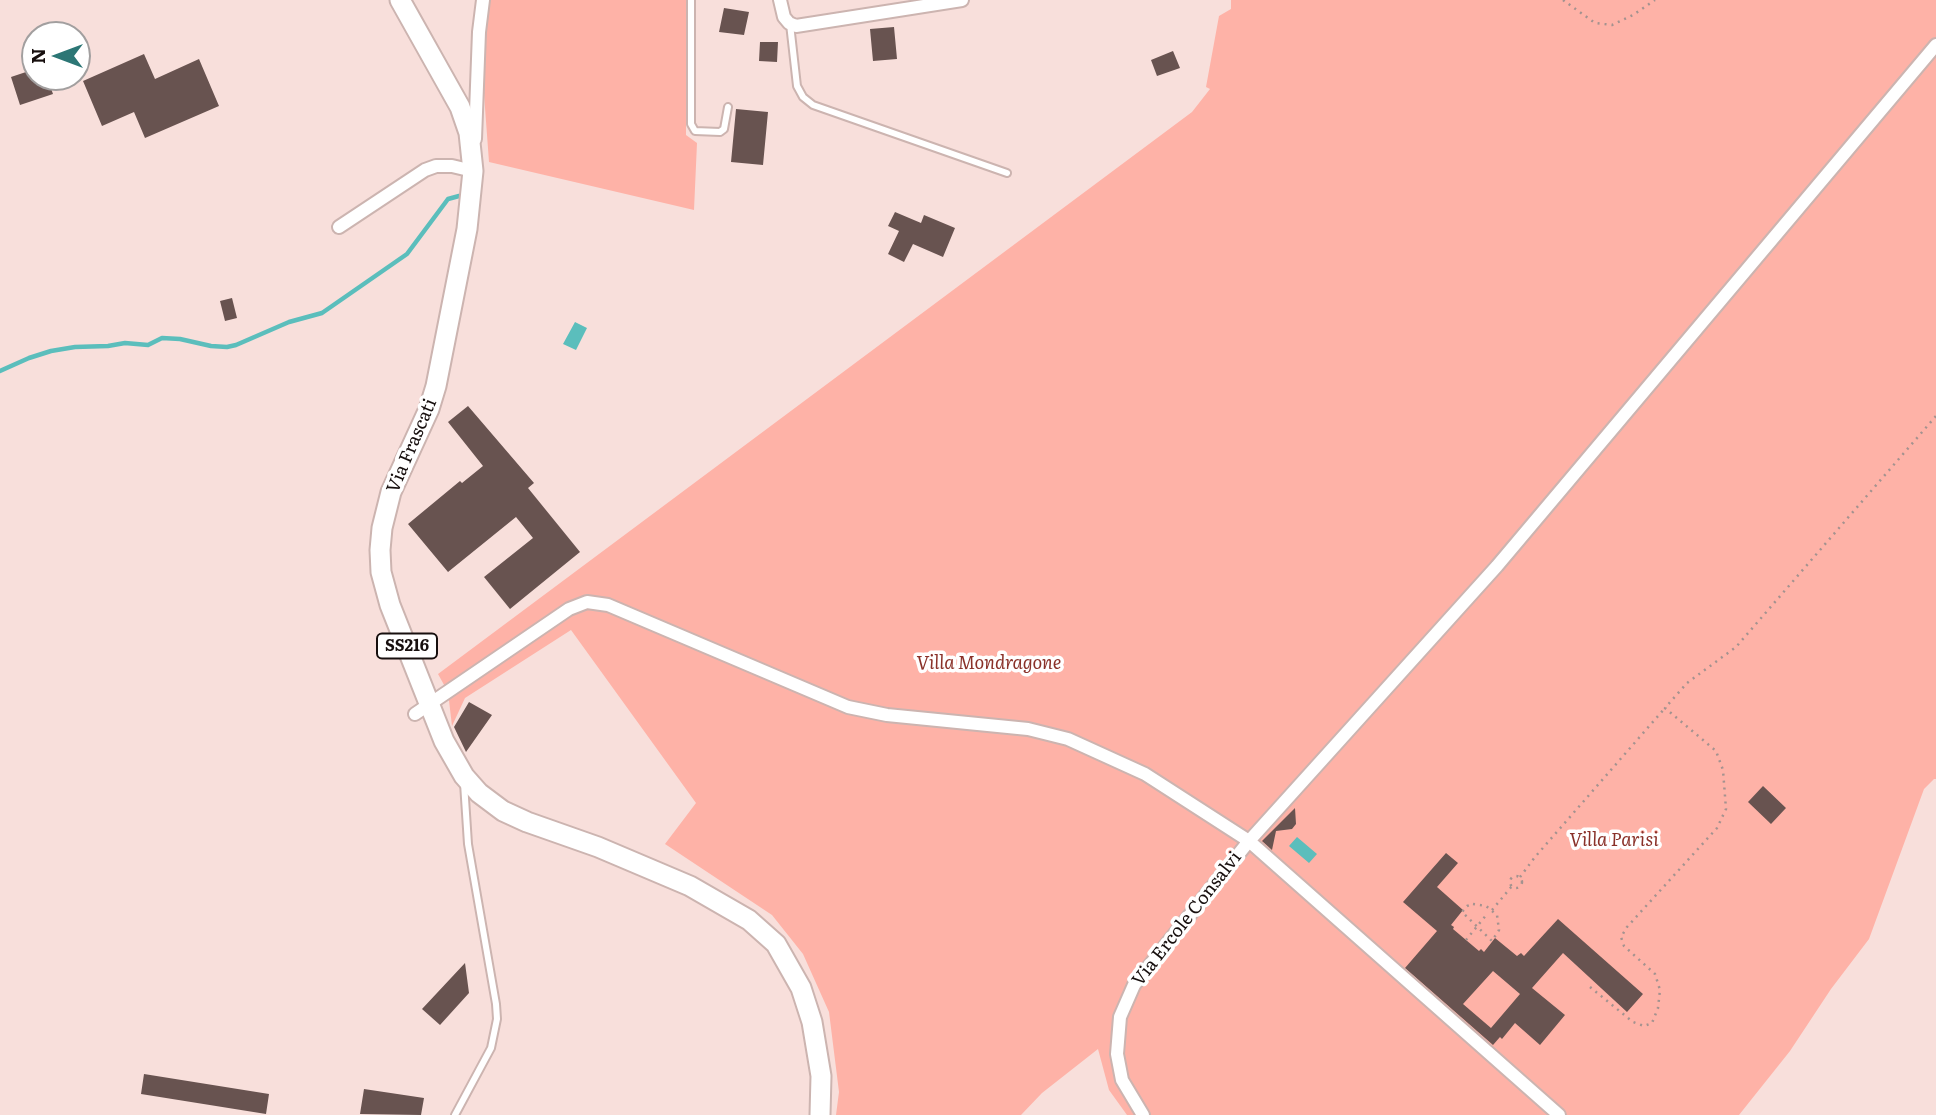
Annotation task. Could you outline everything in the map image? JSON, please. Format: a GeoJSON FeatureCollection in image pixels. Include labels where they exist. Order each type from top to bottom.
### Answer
{"type":"FeatureCollection","features":[{"type":"Feature","properties":{"kind":"main road","name":"Via Frascati"},"geometry":{"type":"LineString","coordinates":[[400,0],[460,107],[469,133],[473,171],[467,229],[436,386],[421,427],[391,492],[380,543],[381,572],[386,593],[422,709],[464,776],[479,793],[503,811],[537,827],[598,847],[671,877],[737,912],[771,938],[793,971],[809,1013],[821,1076],[820,1115]]}},
{"type":"Feature","properties":{"kind":"street"},"geometry":{"type":"LineString","coordinates":[[339,228],[425,170],[436,166],[452,166],[473,171],[479,32],[483,0]]}},
{"type":"Feature","properties":{"kind":"street"},"geometry":{"type":"LineString","coordinates":[[780,0],[784,17],[790,24],[802,26],[962,0]]}},
{"type":"Feature","properties":{"kind":"street","name":"Via Ercole Consalvi"},"geometry":{"type":"LineString","coordinates":[[1143,1115],[1127,1091],[1118,1067],[1118,1031],[1125,1003],[1140,977],[1249,841],[1497,566],[1936,45]]}},
{"type":"Feature","properties":{"kind":"street"},"geometry":{"type":"LineString","coordinates":[[422,709],[569,609],[580,603],[596,602],[848,706],[887,715],[1028,729],[1068,739],[1145,774],[1249,841],[1559,1115]]}},
{"type":"Feature","properties":{"kind":"lane"},"geometry":{"type":"LineString","coordinates":[[691,0],[691,124],[695,131],[719,132],[724,129],[728,107]]}},
{"type":"Feature","properties":{"kind":"lane"},"geometry":{"type":"LineString","coordinates":[[790,24],[797,86],[803,97],[813,106],[1007,173]]}},
{"type":"Feature","properties":{"kind":"lane"},"geometry":{"type":"LineString","coordinates":[[455,1115],[491,1048],[497,1020],[468,844],[464,776]]}},
{"type":"Feature","properties":{"kind":"path"},"geometry":{"type":"LineString","coordinates":[[1563,0],[1595,23],[1612,25],[1655,0]]}},
{"type":"Feature","properties":{"kind":"path"},"geometry":{"type":"LineString","coordinates":[[1520,877],[1687,683],[1736,647],[1936,416]]}},
{"type":"Feature","properties":{"kind":"path"},"geometry":{"type":"LineString","coordinates":[[1590,986],[1633,1022],[1644,1026],[1652,1023],[1658,1008],[1660,990],[1655,974],[1624,946],[1621,937],[1626,927],[1717,828],[1726,809],[1723,770],[1716,751],[1665,708]]}},
{"type":"Feature","properties":{"kind":"path"},"geometry":{"type":"LineString","coordinates":[[1512,886],[1512,877],[1520,877]]}},
{"type":"Feature","properties":{"kind":"path"},"geometry":{"type":"LineString","coordinates":[[1512,886],[1521,886],[1520,877]]}},
{"type":"Feature","properties":{"kind":"path"},"geometry":{"type":"LineString","coordinates":[[1492,910],[1512,886]]}},
{"type":"Feature","properties":{"kind":"path"},"geometry":{"type":"LineString","coordinates":[[1480,904],[1492,910],[1499,923],[1499,930],[1492,941],[1477,926],[1462,912],[1467,906],[1480,904]]}},
{"type":"Feature","properties":{"kind":"path"},"geometry":{"type":"LineString","coordinates":[[1466,940],[1488,914]]}},
{"type":"Feature","properties":{"kind":"green space"},"geometry":{"type":"Polygon","coordinates":[[[488,0],[686,0],[686,135],[697,143],[694,210],[489,162],[484,94],[488,0]]]}},
{"type":"Feature","properties":{"kind":"green space","name":"Villa Mondragone"},"geometry":{"type":"Polygon","coordinates":[[[1231,0],[1936,0],[1936,779],[1924,789],[1869,939],[1831,989],[1790,1051],[1739,1115],[1127,1115],[1109,1090],[1098,1049],[1042,1093],[1021,1115],[836,1115],[839,1092],[829,1012],[803,954],[772,915],[665,844],[696,803],[571,630],[465,698],[452,726],[448,692],[438,674],[1192,112],[1210,89],[1206,87],[1219,16],[1231,9],[1231,0]]]}},
{"type":"Feature","properties":{"kind":"water"},"geometry":{"type":"Polygon","coordinates":[[[575,322],[587,328],[576,350],[563,344],[575,322]]]}},
{"type":"Feature","properties":{"kind":"water"},"geometry":{"type":"Polygon","coordinates":[[[1297,837],[1317,854],[1309,863],[1289,846],[1297,837]]]}},
{"type":"Feature","properties":{"kind":"building"},"geometry":{"type":"Polygon","coordinates":[[[724,8],[749,12],[744,35],[719,32],[724,8]]]}},
{"type":"Feature","properties":{"kind":"building"},"geometry":{"type":"Polygon","coordinates":[[[894,27],[897,59],[873,61],[870,29],[894,27]]]}},
{"type":"Feature","properties":{"kind":"building"},"geometry":{"type":"Polygon","coordinates":[[[760,42],[778,42],[777,62],[759,61],[760,42]]]}},
{"type":"Feature","properties":{"kind":"building"},"geometry":{"type":"Polygon","coordinates":[[[1173,51],[1180,68],[1157,76],[1151,60],[1173,51]]]}},
{"type":"Feature","properties":{"kind":"building"},"geometry":{"type":"Polygon","coordinates":[[[144,54],[155,79],[199,59],[219,106],[145,138],[134,112],[102,126],[87,91],[91,91],[91,77],[144,54]]]}},
{"type":"Feature","properties":{"kind":"building"},"geometry":{"type":"Polygon","coordinates":[[[21,74],[21,91],[52,91],[53,94],[20,105],[11,77],[21,74]]]}},
{"type":"Feature","properties":{"kind":"building"},"geometry":{"type":"Polygon","coordinates":[[[736,109],[768,112],[763,165],[731,162],[736,109]]]}},
{"type":"Feature","properties":{"kind":"building"},"geometry":{"type":"Polygon","coordinates":[[[895,212],[921,223],[924,215],[955,228],[943,257],[913,244],[904,262],[888,254],[899,231],[888,226],[895,212]]]}},
{"type":"Feature","properties":{"kind":"building"},"geometry":{"type":"Polygon","coordinates":[[[232,298],[237,318],[225,321],[220,301],[232,298]]]}},
{"type":"Feature","properties":{"kind":"building"},"geometry":{"type":"Polygon","coordinates":[[[468,406],[534,483],[528,488],[580,552],[510,609],[484,577],[533,538],[516,517],[448,572],[408,524],[460,481],[462,483],[483,466],[448,422],[468,406]]]}},
{"type":"Feature","properties":{"kind":"building"},"geometry":{"type":"Polygon","coordinates":[[[469,702],[492,715],[466,752],[454,727],[469,702]]]}},
{"type":"Feature","properties":{"kind":"building"},"geometry":{"type":"Polygon","coordinates":[[[1763,786],[1786,808],[1771,824],[1748,802],[1763,786]]]}},
{"type":"Feature","properties":{"kind":"building"},"geometry":{"type":"Polygon","coordinates":[[[1295,808],[1296,824],[1292,829],[1276,831],[1272,850],[1262,841],[1295,808]]]}},
{"type":"Feature","properties":{"kind":"building"},"geometry":{"type":"Polygon","coordinates":[[[1446,853],[1458,863],[1437,887],[1463,910],[1451,925],[1453,929],[1479,951],[1481,949],[1484,952],[1495,938],[1517,956],[1521,953],[1524,956],[1558,919],[1643,994],[1627,1012],[1563,953],[1532,988],[1565,1015],[1540,1045],[1515,1023],[1502,1039],[1500,1037],[1493,1045],[1405,968],[1437,931],[1403,902],[1446,853]],[[1493,971],[1463,1004],[1491,1028],[1520,994],[1493,971]]]}},
{"type":"Feature","properties":{"kind":"building"},"geometry":{"type":"Polygon","coordinates":[[[465,963],[469,993],[440,1025],[422,1009],[465,963]]]}},
{"type":"Feature","properties":{"kind":"building"},"geometry":{"type":"Polygon","coordinates":[[[144,1074],[269,1094],[266,1114],[141,1094],[144,1074]]]}},
{"type":"Feature","properties":{"kind":"building"},"geometry":{"type":"Polygon","coordinates":[[[364,1089],[424,1098],[421,1115],[360,1114],[364,1089]]]}},
{"type":"Feature","properties":{"kind":"waterway"},"geometry":{"type":"LineString","coordinates":[[0,371],[29,358],[75,347],[125,343],[148,345],[162,338],[227,347],[289,322],[322,313],[407,254],[448,199],[459,196]]}},
{"type":"Feature","properties":{"kind":"park label","name":"Villa Parisi"},"geometry":{"type":"Point","coordinates":[1614,841]}}]}
